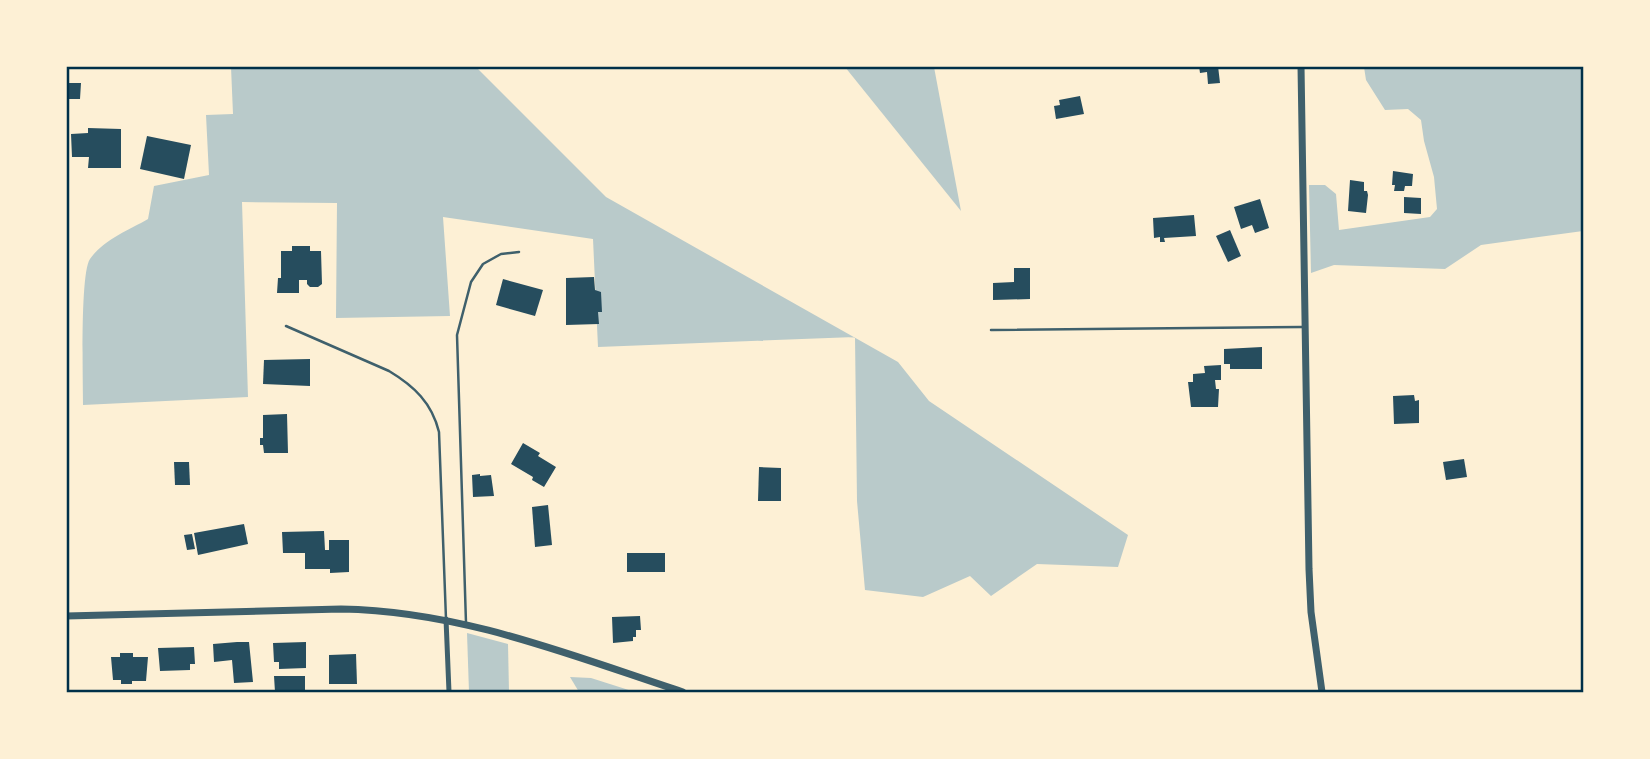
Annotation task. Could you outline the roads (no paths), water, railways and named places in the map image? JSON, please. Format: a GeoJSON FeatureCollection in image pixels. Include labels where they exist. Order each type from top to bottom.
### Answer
{"type":"FeatureCollection","features":[{"type":"Feature","properties":{"kind":"street"},"geometry":{"type":"LineString","coordinates":[[1301,66],[1310,601],[1322,692]]}},
{"type":"Feature","properties":{"kind":"street"},"geometry":{"type":"LineString","coordinates":[[66,616],[379,610],[446,619],[494,630],[683,692]]}},
{"type":"Feature","properties":{"kind":"street"},"geometry":{"type":"LineString","coordinates":[[446,619],[449,692]]}},
{"type":"Feature","properties":{"kind":"lane"},"geometry":{"type":"LineString","coordinates":[[466,623],[457,335],[471,282],[483,264],[501,254],[519,252]]}},
{"type":"Feature","properties":{"kind":"lane"},"geometry":{"type":"LineString","coordinates":[[286,326],[389,371],[405,380],[432,408],[439,432],[446,619]]}},
{"type":"Feature","properties":{"kind":"lane"},"geometry":{"type":"LineString","coordinates":[[991,330],[1305,327]]}}]}
